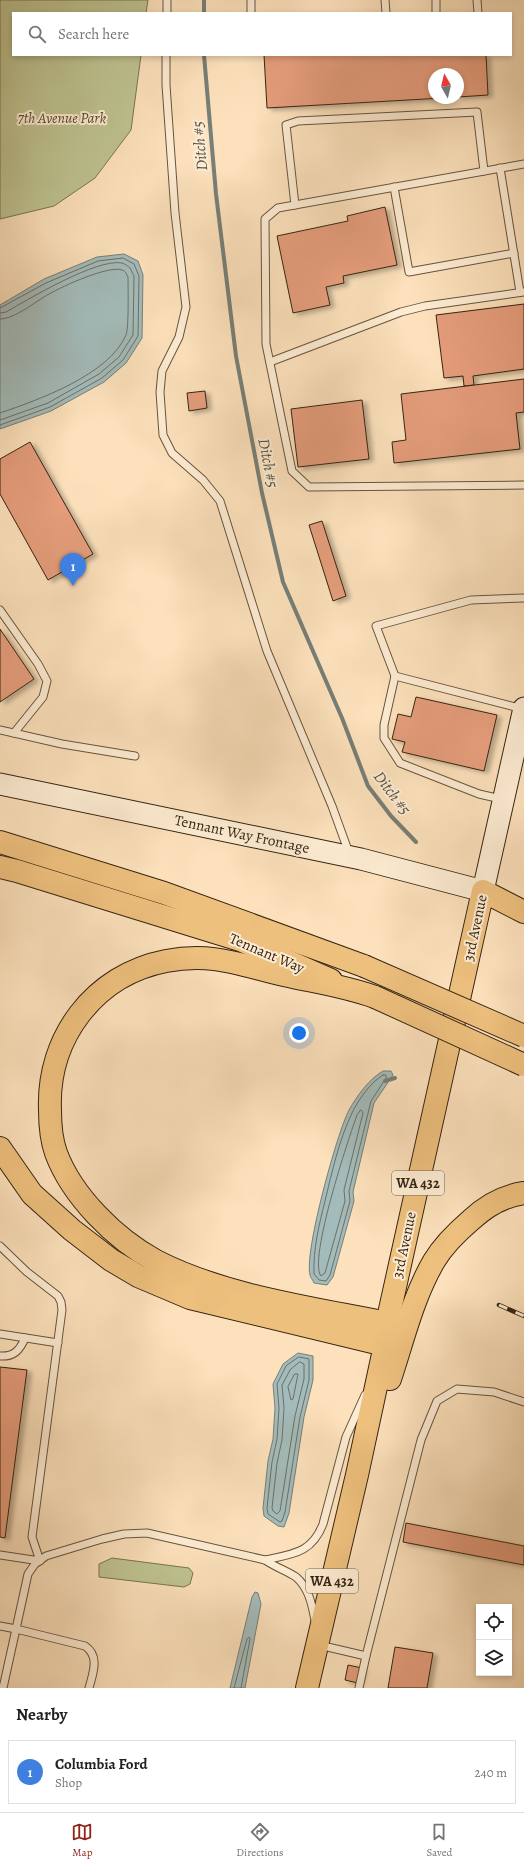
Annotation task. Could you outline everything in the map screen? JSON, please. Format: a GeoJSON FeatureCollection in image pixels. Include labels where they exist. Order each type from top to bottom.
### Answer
{"type":"FeatureCollection","features":[{"type":"Feature","properties":{"kind":"main road","name":"3rd Avenue"},"geometry":{"type":"LineString","coordinates":[[307,1688],[357,1475],[385,1345],[387,1323],[524,708]]}},
{"type":"Feature","properties":{"kind":"main road","name":"Tennant Way Frontage"},"geometry":{"type":"LineString","coordinates":[[0,784],[350,857],[483,892]]}},
{"type":"Feature","properties":{"kind":"main road","name":"Tennant Way"},"geometry":{"type":"LineString","coordinates":[[0,842],[164,893],[364,966],[524,1036]]}},
{"type":"Feature","properties":{"kind":"main road","name":"Tennant Way"},"geometry":{"type":"LineString","coordinates":[[0,867],[17,870],[240,940],[349,988],[375,997],[524,1065]]}},
{"type":"Feature","properties":{"kind":"main road"},"geometry":{"type":"LineString","coordinates":[[483,892],[524,912]]}},
{"type":"Feature","properties":{"kind":"main road"},"geometry":{"type":"LineString","coordinates":[[349,988],[283,975],[241,963],[213,958],[187,958],[164,962],[126,975],[105,989],[90,1002],[76,1019],[65,1036],[56,1059],[52,1077],[50,1126],[55,1152],[69,1179],[94,1214],[126,1241],[156,1260],[194,1277],[238,1291],[282,1302],[387,1323]]}},
{"type":"Feature","properties":{"kind":"main road"},"geometry":{"type":"LineString","coordinates":[[0,1148],[32,1194],[72,1230],[111,1260],[138,1276],[190,1298],[385,1345]]}},
{"type":"Feature","properties":{"kind":"main road"},"geometry":{"type":"LineString","coordinates":[[357,1475],[418,1294],[434,1260],[456,1234],[485,1208],[513,1194],[524,1193]]}},
{"type":"Feature","properties":{"kind":"lane"},"geometry":{"type":"LineString","coordinates":[[167,0],[167,12]]}},
{"type":"Feature","properties":{"kind":"lane"},"geometry":{"type":"LineString","coordinates":[[251,0],[251,12]]}},
{"type":"Feature","properties":{"kind":"lane"},"geometry":{"type":"LineString","coordinates":[[385,0],[386,12]]}},
{"type":"Feature","properties":{"kind":"lane"},"geometry":{"type":"LineString","coordinates":[[436,0],[436,12]]}},
{"type":"Feature","properties":{"kind":"lane"},"geometry":{"type":"LineString","coordinates":[[476,0],[478,12]]}},
{"type":"Feature","properties":{"kind":"lane"},"geometry":{"type":"LineString","coordinates":[[166,56],[166,85],[175,213],[186,307],[179,337],[162,370],[160,392],[163,435],[172,452],[203,480],[220,501],[267,651],[332,806],[350,857]]}},
{"type":"Feature","properties":{"kind":"lane"},"geometry":{"type":"LineString","coordinates":[[294,205],[286,125],[298,121],[477,112],[484,171]]}},
{"type":"Feature","properties":{"kind":"lane"},"geometry":{"type":"LineString","coordinates":[[524,164],[278,208],[265,219],[266,344],[292,471],[309,487],[524,486]]}},
{"type":"Feature","properties":{"kind":"lane"},"geometry":{"type":"LineString","coordinates":[[270,362],[401,312],[425,306],[522,292],[500,168]]}},
{"type":"Feature","properties":{"kind":"lane"},"geometry":{"type":"LineString","coordinates":[[394,187],[409,272],[514,252]]}},
{"type":"Feature","properties":{"kind":"lane"},"geometry":{"type":"LineString","coordinates":[[503,800],[479,794],[400,763],[384,738],[384,725],[395,676],[376,626],[471,600],[524,598]]}},
{"type":"Feature","properties":{"kind":"lane"},"geometry":{"type":"LineString","coordinates":[[0,610],[38,664],[47,681],[43,697],[14,733]]}},
{"type":"Feature","properties":{"kind":"lane"},"geometry":{"type":"LineString","coordinates":[[395,676],[524,708]]}},
{"type":"Feature","properties":{"kind":"lane"},"geometry":{"type":"LineString","coordinates":[[0,730],[62,744],[135,756]]}},
{"type":"Feature","properties":{"kind":"lane"},"geometry":{"type":"LineString","coordinates":[[0,1246],[28,1272],[58,1296],[61,1302],[62,1310],[58,1343],[32,1537],[40,1561]]}},
{"type":"Feature","properties":{"kind":"lane"},"geometry":{"type":"LineString","coordinates":[[0,1334],[58,1343]]}},
{"type":"Feature","properties":{"kind":"lane"},"geometry":{"type":"LineString","coordinates":[[0,1356],[10,1355],[16,1352],[21,1347],[25,1338]]}},
{"type":"Feature","properties":{"kind":"lane"},"geometry":{"type":"LineString","coordinates":[[265,1560],[294,1554],[306,1548],[318,1537],[324,1524],[346,1437],[360,1404],[379,1370]]}},
{"type":"Feature","properties":{"kind":"lane"},"geometry":{"type":"LineString","coordinates":[[359,1688],[421,1440],[437,1401],[457,1390],[494,1392],[524,1402]]}},
{"type":"Feature","properties":{"kind":"lane"},"geometry":{"type":"LineString","coordinates":[[3,1688],[28,1574],[35,1564],[46,1556],[124,1534],[147,1533],[265,1560],[295,1577],[302,1584],[311,1599],[318,1641],[366,1656]]}},
{"type":"Feature","properties":{"kind":"lane"},"geometry":{"type":"LineString","coordinates":[[0,1555],[40,1561]]}},
{"type":"Feature","properties":{"kind":"lane"},"geometry":{"type":"LineString","coordinates":[[0,1626],[85,1646],[90,1649],[95,1658],[89,1688]]}},
{"type":"Feature","properties":{"kind":"green space","name":"7th Avenue Park"},"geometry":{"type":"Polygon","coordinates":[[[0,0],[148,0],[146,12],[12,12],[12,56],[141,56],[131,130],[95,178],[54,206],[0,219],[0,0]]]}},
{"type":"Feature","properties":{"kind":"green space"},"geometry":{"type":"Polygon","coordinates":[[[112,1558],[189,1568],[193,1573],[190,1584],[184,1587],[99,1577],[99,1564],[112,1558]]]}},
{"type":"Feature","properties":{"kind":"water"},"geometry":{"type":"Polygon","coordinates":[[[124,254],[138,261],[143,275],[142,338],[126,363],[104,382],[51,411],[0,429],[0,305],[44,279],[97,257],[124,254]]]}},
{"type":"Feature","properties":{"kind":"water"},"geometry":{"type":"Polygon","coordinates":[[[383,1071],[391,1071],[393,1075],[374,1103],[353,1192],[354,1201],[333,1277],[327,1285],[314,1283],[310,1277],[309,1262],[312,1243],[323,1192],[337,1142],[349,1110],[356,1099],[368,1083],[383,1071]]]}},
{"type":"Feature","properties":{"kind":"water"},"geometry":{"type":"Polygon","coordinates":[[[298,1353],[313,1356],[313,1380],[304,1417],[289,1513],[284,1527],[278,1526],[264,1516],[263,1508],[268,1461],[273,1439],[275,1408],[273,1384],[283,1364],[298,1353]]]}},
{"type":"Feature","properties":{"kind":"water"},"geometry":{"type":"Polygon","coordinates":[[[255,1592],[258,1593],[261,1604],[245,1688],[230,1688],[252,1597],[255,1592]]]}},
{"type":"Feature","properties":{"kind":"building"},"geometry":{"type":"Polygon","coordinates":[[[264,56],[486,56],[488,95],[464,97],[464,68],[428,68],[428,99],[267,108],[264,56]]]}},
{"type":"Feature","properties":{"kind":"building"},"geometry":{"type":"Polygon","coordinates":[[[385,207],[397,265],[343,276],[344,283],[326,287],[330,305],[293,313],[277,236],[348,221],[347,216],[385,207]]]}},
{"type":"Feature","properties":{"kind":"building"},"geometry":{"type":"Polygon","coordinates":[[[524,304],[524,369],[473,376],[474,385],[464,386],[463,376],[444,378],[436,315],[524,304]]]}},
{"type":"Feature","properties":{"kind":"building"},"geometry":{"type":"Polygon","coordinates":[[[524,379],[524,412],[516,413],[520,449],[394,463],[392,442],[406,440],[401,394],[524,379]]]}},
{"type":"Feature","properties":{"kind":"building"},"geometry":{"type":"Polygon","coordinates":[[[205,391],[207,408],[189,411],[187,393],[205,391]]]}},
{"type":"Feature","properties":{"kind":"building"},"geometry":{"type":"Polygon","coordinates":[[[362,400],[369,459],[298,467],[291,409],[362,400]]]}},
{"type":"Feature","properties":{"kind":"building"},"geometry":{"type":"Polygon","coordinates":[[[30,442],[93,554],[48,580],[0,494],[0,459],[30,442]]]}},
{"type":"Feature","properties":{"kind":"building"},"geometry":{"type":"Polygon","coordinates":[[[322,521],[346,596],[333,601],[309,525],[322,521]]]}},
{"type":"Feature","properties":{"kind":"building"},"geometry":{"type":"Polygon","coordinates":[[[0,629],[34,679],[0,702],[0,629]]]}},
{"type":"Feature","properties":{"kind":"building"},"geometry":{"type":"Polygon","coordinates":[[[416,697],[497,715],[484,771],[402,752],[405,742],[392,739],[398,714],[411,717],[416,697]]]}},
{"type":"Feature","properties":{"kind":"building"},"geometry":{"type":"Polygon","coordinates":[[[0,1367],[27,1370],[5,1538],[0,1537],[0,1367]]]}},
{"type":"Feature","properties":{"kind":"building"},"geometry":{"type":"Polygon","coordinates":[[[406,1523],[524,1546],[524,1565],[403,1542],[406,1523]]]}},
{"type":"Feature","properties":{"kind":"building"},"geometry":{"type":"Polygon","coordinates":[[[395,1647],[433,1653],[427,1688],[388,1688],[395,1647]]]}},
{"type":"Feature","properties":{"kind":"building"},"geometry":{"type":"Polygon","coordinates":[[[348,1665],[362,1668],[358,1683],[345,1680],[348,1665]]]}},
{"type":"Feature","properties":{"kind":"waterway","name":"Ditch #5"},"geometry":{"type":"LineString","coordinates":[[204,0],[204,12]]}},
{"type":"Feature","properties":{"kind":"waterway","name":"Ditch #5"},"geometry":{"type":"LineString","coordinates":[[204,56],[216,194],[236,356],[262,493],[283,582],[342,718],[368,786],[391,816],[416,842]]}},
{"type":"Feature","properties":{"kind":"waterway"},"geometry":{"type":"LineString","coordinates":[[385,1081],[395,1078]]}},
{"type":"Feature","properties":{"kind":"railway"},"geometry":{"type":"LineString","coordinates":[[499,1305],[524,1316]]}},
{"type":"Feature","properties":{"kind":"place","name":"Columbia Ford"},"geometry":{"type":"Point","coordinates":[73,586]}}]}
